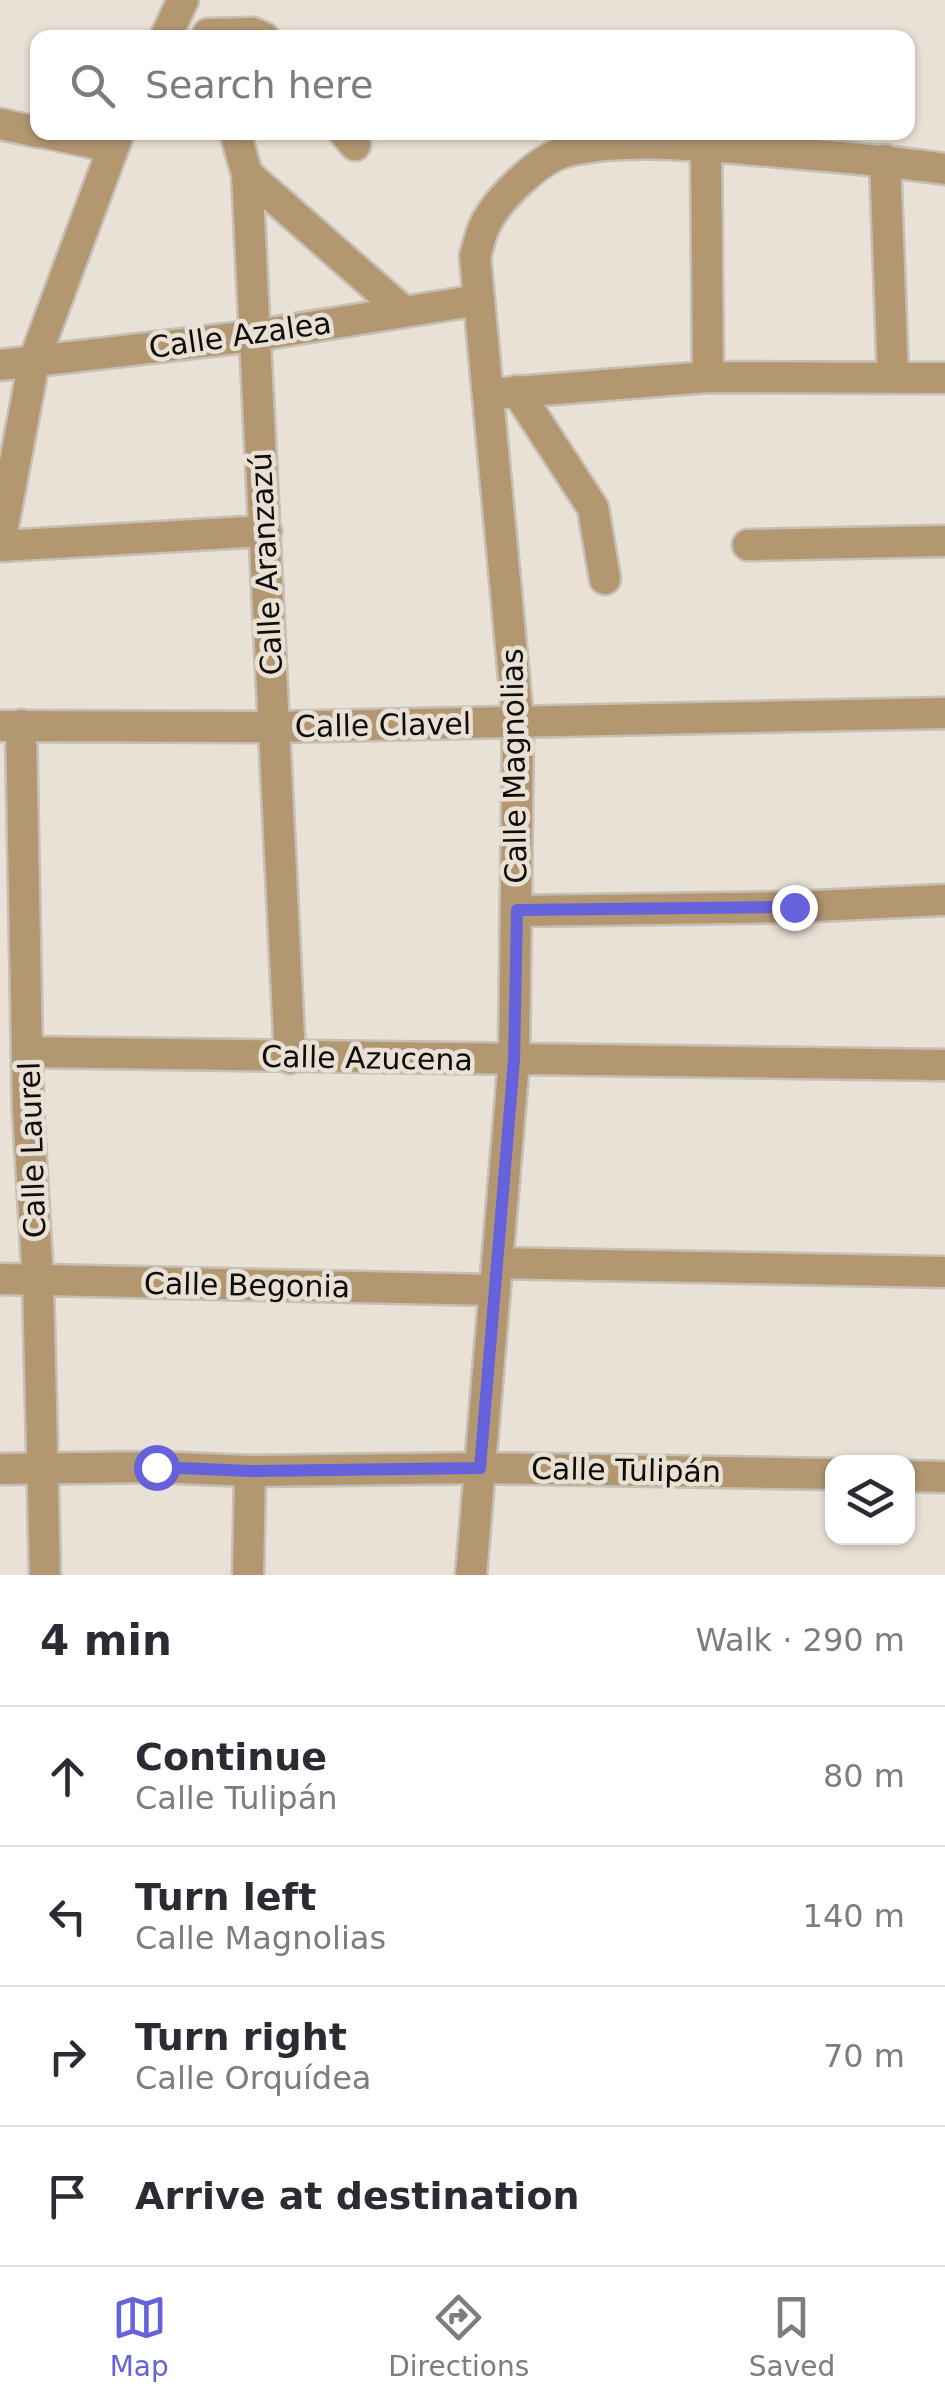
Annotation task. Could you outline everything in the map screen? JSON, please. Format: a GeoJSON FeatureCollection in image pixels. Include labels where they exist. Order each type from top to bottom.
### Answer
{"type":"FeatureCollection","features":[{"type":"Feature","properties":{"kind":"street"},"geometry":{"type":"LineString","coordinates":[[169,30],[183,0]]}},
{"type":"Feature","properties":{"kind":"street"},"geometry":{"type":"LineString","coordinates":[[200,0],[208,30]]}},
{"type":"Feature","properties":{"kind":"street"},"geometry":{"type":"LineString","coordinates":[[0,124],[30,130]]}},
{"type":"Feature","properties":{"kind":"street"},"geometry":{"type":"LineString","coordinates":[[116,140],[34,361],[0,544],[266,530]]}},
{"type":"Feature","properties":{"kind":"street","name":"Calle Aranzazú"},"geometry":{"type":"LineString","coordinates":[[237,140],[246,174],[290,1058]]}},
{"type":"Feature","properties":{"kind":"street","name":"Calle Magnolias"},"geometry":{"type":"LineString","coordinates":[[470,1575],[514,1060],[518,722],[504,392],[479,300],[475,256],[485,225],[501,202],[541,163],[567,151],[648,144],[706,146]]}},
{"type":"Feature","properties":{"kind":"street"},"geometry":{"type":"LineString","coordinates":[[708,378],[706,146],[885,160],[945,169]]}},
{"type":"Feature","properties":{"kind":"street"},"geometry":{"type":"LineString","coordinates":[[885,160],[893,378]]}},
{"type":"Feature","properties":{"kind":"street"},"geometry":{"type":"LineString","coordinates":[[246,174],[402,311]]}},
{"type":"Feature","properties":{"kind":"street","name":"Calle Azalea"},"geometry":{"type":"LineString","coordinates":[[0,365],[253,336],[479,300]]}},
{"type":"Feature","properties":{"kind":"street"},"geometry":{"type":"LineString","coordinates":[[504,392],[708,378],[945,378]]}},
{"type":"Feature","properties":{"kind":"street"},"geometry":{"type":"LineString","coordinates":[[504,392],[592,508],[605,579]]}},
{"type":"Feature","properties":{"kind":"street"},"geometry":{"type":"LineString","coordinates":[[748,546],[945,541]]}},
{"type":"Feature","properties":{"kind":"street","name":"Calle Clavel"},"geometry":{"type":"LineString","coordinates":[[10,726],[274,727],[945,713]]}},
{"type":"Feature","properties":{"kind":"street","name":"Calle Laurel"},"geometry":{"type":"LineString","coordinates":[[10,726],[12,929],[29,1052],[14,1110],[38,1282],[45,1575]]}},
{"type":"Feature","properties":{"kind":"street"},"geometry":{"type":"LineString","coordinates":[[517,910],[794,907],[945,900]]}},
{"type":"Feature","properties":{"kind":"street","name":"Calle Azucena"},"geometry":{"type":"LineString","coordinates":[[29,1052],[945,1065]]}},
{"type":"Feature","properties":{"kind":"street","name":"Calle Begonia"},"geometry":{"type":"LineString","coordinates":[[0,1278],[38,1282],[945,1272]]}},
{"type":"Feature","properties":{"kind":"street","name":"Calle Tulipán"},"geometry":{"type":"LineString","coordinates":[[0,1468],[480,1468],[825,1474]]}},
{"type":"Feature","properties":{"kind":"street"},"geometry":{"type":"LineString","coordinates":[[248,1575],[250,1471]]}},
{"type":"Feature","properties":{"kind":"street"},"geometry":{"type":"LineString","coordinates":[[915,1476],[945,1476]]}},
{"type":"Feature","properties":{"kind":"route"},"geometry":{"type":"LineString","coordinates":[[156,1467],[250,1471],[480,1468],[514,1060],[517,910],[794,907]]}}]}
